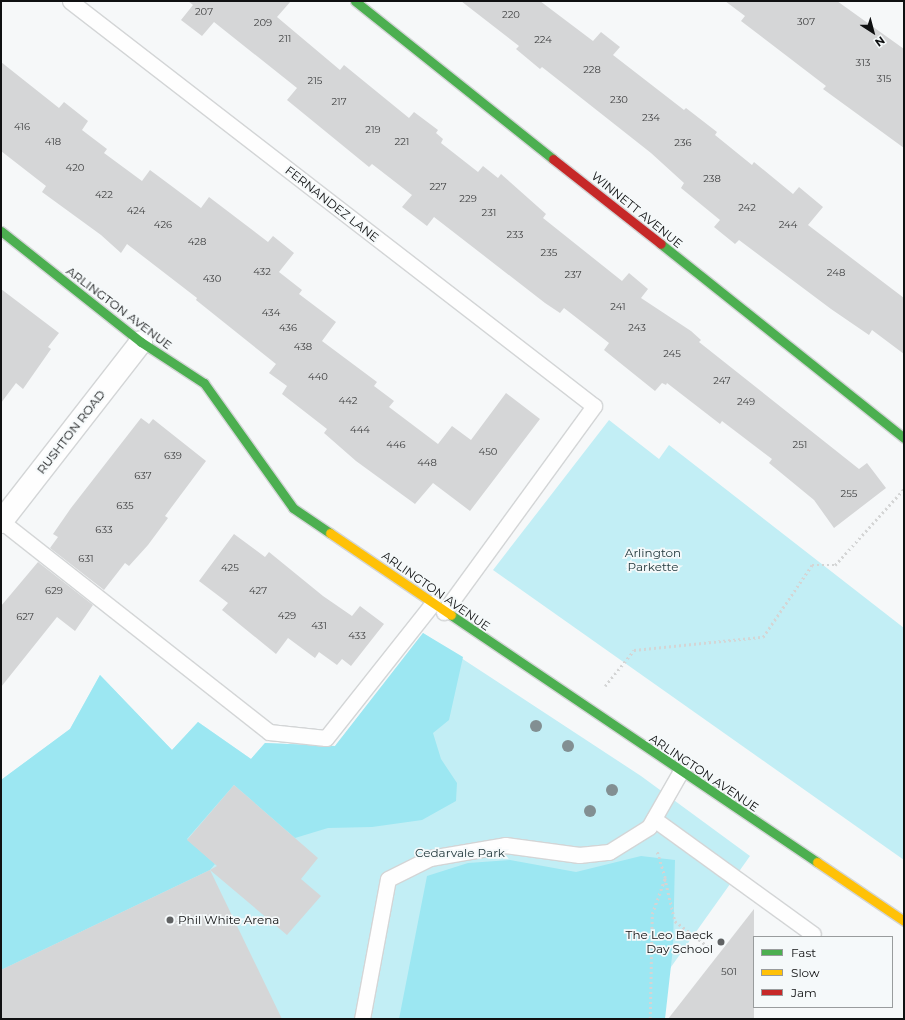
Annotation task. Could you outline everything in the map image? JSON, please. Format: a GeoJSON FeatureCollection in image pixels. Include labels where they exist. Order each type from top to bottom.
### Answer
{"type":"FeatureCollection","features":[{"type":"Feature","properties":{"kind":"street","name":"WINNETT AVENUE"},"geometry":{"type":"LineString","coordinates":[[355,1],[904,438]]}},
{"type":"Feature","properties":{"kind":"street","name":"ARLINGTON AVENUE"},"geometry":{"type":"LineString","coordinates":[[1,231],[141,342],[204,383],[293,508],[904,921]]}},
{"type":"Feature","properties":{"kind":"street","name":"RUSHTON ROAD"},"geometry":{"type":"LineString","coordinates":[[1,521],[141,342]]}},
{"type":"Feature","properties":{"kind":"lane","name":"FERNANDEZ LANE"},"geometry":{"type":"LineString","coordinates":[[70,1],[594,406],[439,607]]}},
{"type":"Feature","properties":{"kind":"lane"},"geometry":{"type":"LineString","coordinates":[[1,521],[269,732],[326,738],[439,607]]}},
{"type":"Feature","properties":{"kind":"lane"},"geometry":{"type":"LineString","coordinates":[[362,1019],[388,879],[430,858],[505,845],[579,855],[609,852],[652,823],[681,771]]}},
{"type":"Feature","properties":{"kind":"lane"},"geometry":{"type":"LineString","coordinates":[[652,823],[812,934]]}},
{"type":"Feature","properties":{"kind":"path"},"geometry":{"type":"LineString","coordinates":[[587,708],[634,650],[763,638],[812,565],[835,565],[904,489]]}},
{"type":"Feature","properties":{"kind":"path"},"geometry":{"type":"LineString","coordinates":[[652,823],[675,921],[714,951]]}},
{"type":"Feature","properties":{"kind":"path"},"geometry":{"type":"LineString","coordinates":[[650,1019],[652,914],[665,878]]}},
{"type":"Feature","properties":{"kind":"green space","name":"Arlington Parkette"},"geometry":{"type":"Polygon","coordinates":[[[609,420],[659,459],[669,445],[904,628],[904,860],[493,570],[609,420]]]}},
{"type":"Feature","properties":{"kind":"green space","name":"Cedarvale Park"},"geometry":{"type":"Polygon","coordinates":[[[423,633],[641,776],[750,856],[634,1019],[1,1019],[1,780],[70,729],[100,675],[172,750],[198,722],[251,759],[265,743],[335,746],[423,633]]]}},
{"type":"Feature","properties":{"kind":"shaded area"},"geometry":{"type":"Polygon","coordinates":[[[423,633],[463,657],[449,720],[433,733],[441,759],[457,783],[456,801],[422,820],[372,827],[328,828],[295,838],[234,785],[187,839],[215,864],[210,870],[1,970],[1,780],[70,729],[100,675],[172,750],[198,722],[251,759],[265,743],[335,746],[423,633]]]}},
{"type":"Feature","properties":{"kind":"shaded area"},"geometry":{"type":"Polygon","coordinates":[[[641,856],[675,860],[673,948],[665,1019],[399,1019],[427,876],[468,863],[510,860],[576,872],[641,856]]]}},
{"type":"Feature","properties":{"kind":"building"},"geometry":{"type":"Polygon","coordinates":[[[188,1],[291,1],[277,17],[340,70],[344,65],[409,118],[414,112],[438,130],[436,133],[443,139],[441,143],[478,172],[483,166],[498,178],[501,174],[546,214],[543,218],[622,281],[629,273],[648,289],[641,298],[691,331],[701,340],[699,342],[859,469],[867,463],[886,488],[834,528],[814,500],[769,463],[772,459],[722,421],[720,424],[667,383],[666,385],[662,383],[655,391],[604,350],[609,343],[564,308],[560,313],[545,303],[434,217],[427,226],[402,207],[412,195],[372,164],[369,167],[287,100],[297,88],[214,22],[202,36],[181,20],[193,5],[188,1]]]}},
{"type":"Feature","properties":{"kind":"building"},"geometry":{"type":"Polygon","coordinates":[[[461,1],[540,1],[593,41],[601,32],[620,47],[613,55],[684,110],[686,108],[717,132],[715,135],[752,165],[754,162],[793,194],[799,187],[823,207],[808,225],[904,298],[904,354],[872,330],[869,335],[831,309],[739,240],[735,244],[714,227],[720,220],[681,188],[684,183],[651,153],[542,67],[540,69],[516,49],[519,46],[461,1]]]}},
{"type":"Feature","properties":{"kind":"building"},"geometry":{"type":"Polygon","coordinates":[[[725,1],[837,1],[904,49],[904,148],[823,89],[826,86],[741,21],[745,16],[725,1]]]}},
{"type":"Feature","properties":{"kind":"building"},"geometry":{"type":"Polygon","coordinates":[[[1,62],[59,108],[64,102],[88,121],[82,130],[107,149],[104,153],[142,181],[150,170],[201,208],[209,197],[268,242],[273,236],[294,253],[279,272],[302,290],[299,294],[336,322],[322,341],[377,382],[374,386],[394,401],[389,407],[438,444],[452,426],[471,440],[506,393],[540,419],[470,511],[433,483],[415,504],[356,461],[324,433],[327,429],[282,394],[287,386],[269,373],[276,364],[196,300],[197,298],[127,244],[121,253],[101,235],[42,192],[46,186],[1,151],[1,62]]]}},
{"type":"Feature","properties":{"kind":"building"},"geometry":{"type":"Polygon","coordinates":[[[1,289],[59,333],[48,347],[51,349],[23,389],[16,383],[1,403],[1,289]]]}},
{"type":"Feature","properties":{"kind":"building"},"geometry":{"type":"Polygon","coordinates":[[[141,418],[149,424],[153,419],[206,461],[165,516],[168,518],[148,545],[129,566],[125,563],[104,590],[50,548],[58,537],[53,534],[71,508],[141,418]]]}},
{"type":"Feature","properties":{"kind":"building"},"geometry":{"type":"Polygon","coordinates":[[[234,534],[265,557],[269,552],[323,596],[352,616],[360,606],[384,624],[351,666],[342,659],[337,665],[319,652],[315,658],[288,638],[276,654],[222,610],[228,603],[199,581],[234,534]]]}},
{"type":"Feature","properties":{"kind":"building"},"geometry":{"type":"Polygon","coordinates":[[[38,562],[93,605],[75,631],[57,617],[1,687],[1,606],[38,562]]]}},
{"type":"Feature","properties":{"kind":"building"},"geometry":{"type":"Polygon","coordinates":[[[234,785],[318,858],[301,879],[321,896],[287,935],[210,870],[217,866],[187,840],[234,785]]]}},
{"type":"Feature","properties":{"kind":"building","name":"Phil White Arena"},"geometry":{"type":"Polygon","coordinates":[[[210,870],[282,1019],[1,1019],[1,970],[210,870]]]}},
{"type":"Feature","properties":{"kind":"building"},"geometry":{"type":"Polygon","coordinates":[[[754,909],[754,1019],[668,1019],[754,909]]]}},
{"type":"Feature","properties":{"kind":"traffic: fast"},"geometry":{"type":"LineString","coordinates":[[355,1],[553,159]]}},
{"type":"Feature","properties":{"kind":"traffic: fast"},"geometry":{"type":"LineString","coordinates":[[1,231],[141,342],[204,383],[293,508],[330,533]]}},
{"type":"Feature","properties":{"kind":"traffic: fast"},"geometry":{"type":"LineString","coordinates":[[661,244],[904,438]]}},
{"type":"Feature","properties":{"kind":"traffic: fast"},"geometry":{"type":"LineString","coordinates":[[451,615],[817,862]]}},
{"type":"Feature","properties":{"kind":"traffic: slow"},"geometry":{"type":"LineString","coordinates":[[330,533],[451,615]]}},
{"type":"Feature","properties":{"kind":"traffic: slow"},"geometry":{"type":"LineString","coordinates":[[817,862],[904,921]]}},
{"type":"Feature","properties":{"kind":"traffic: jam"},"geometry":{"type":"LineString","coordinates":[[553,159],[661,244]]}},
{"type":"Feature","properties":{"kind":"place","name":"Phil White Arena"},"geometry":{"type":"Point","coordinates":[170,920]}},
{"type":"Feature","properties":{"kind":"place","name":"The Leo Baeck Day School"},"geometry":{"type":"Point","coordinates":[721,942]}}]}
